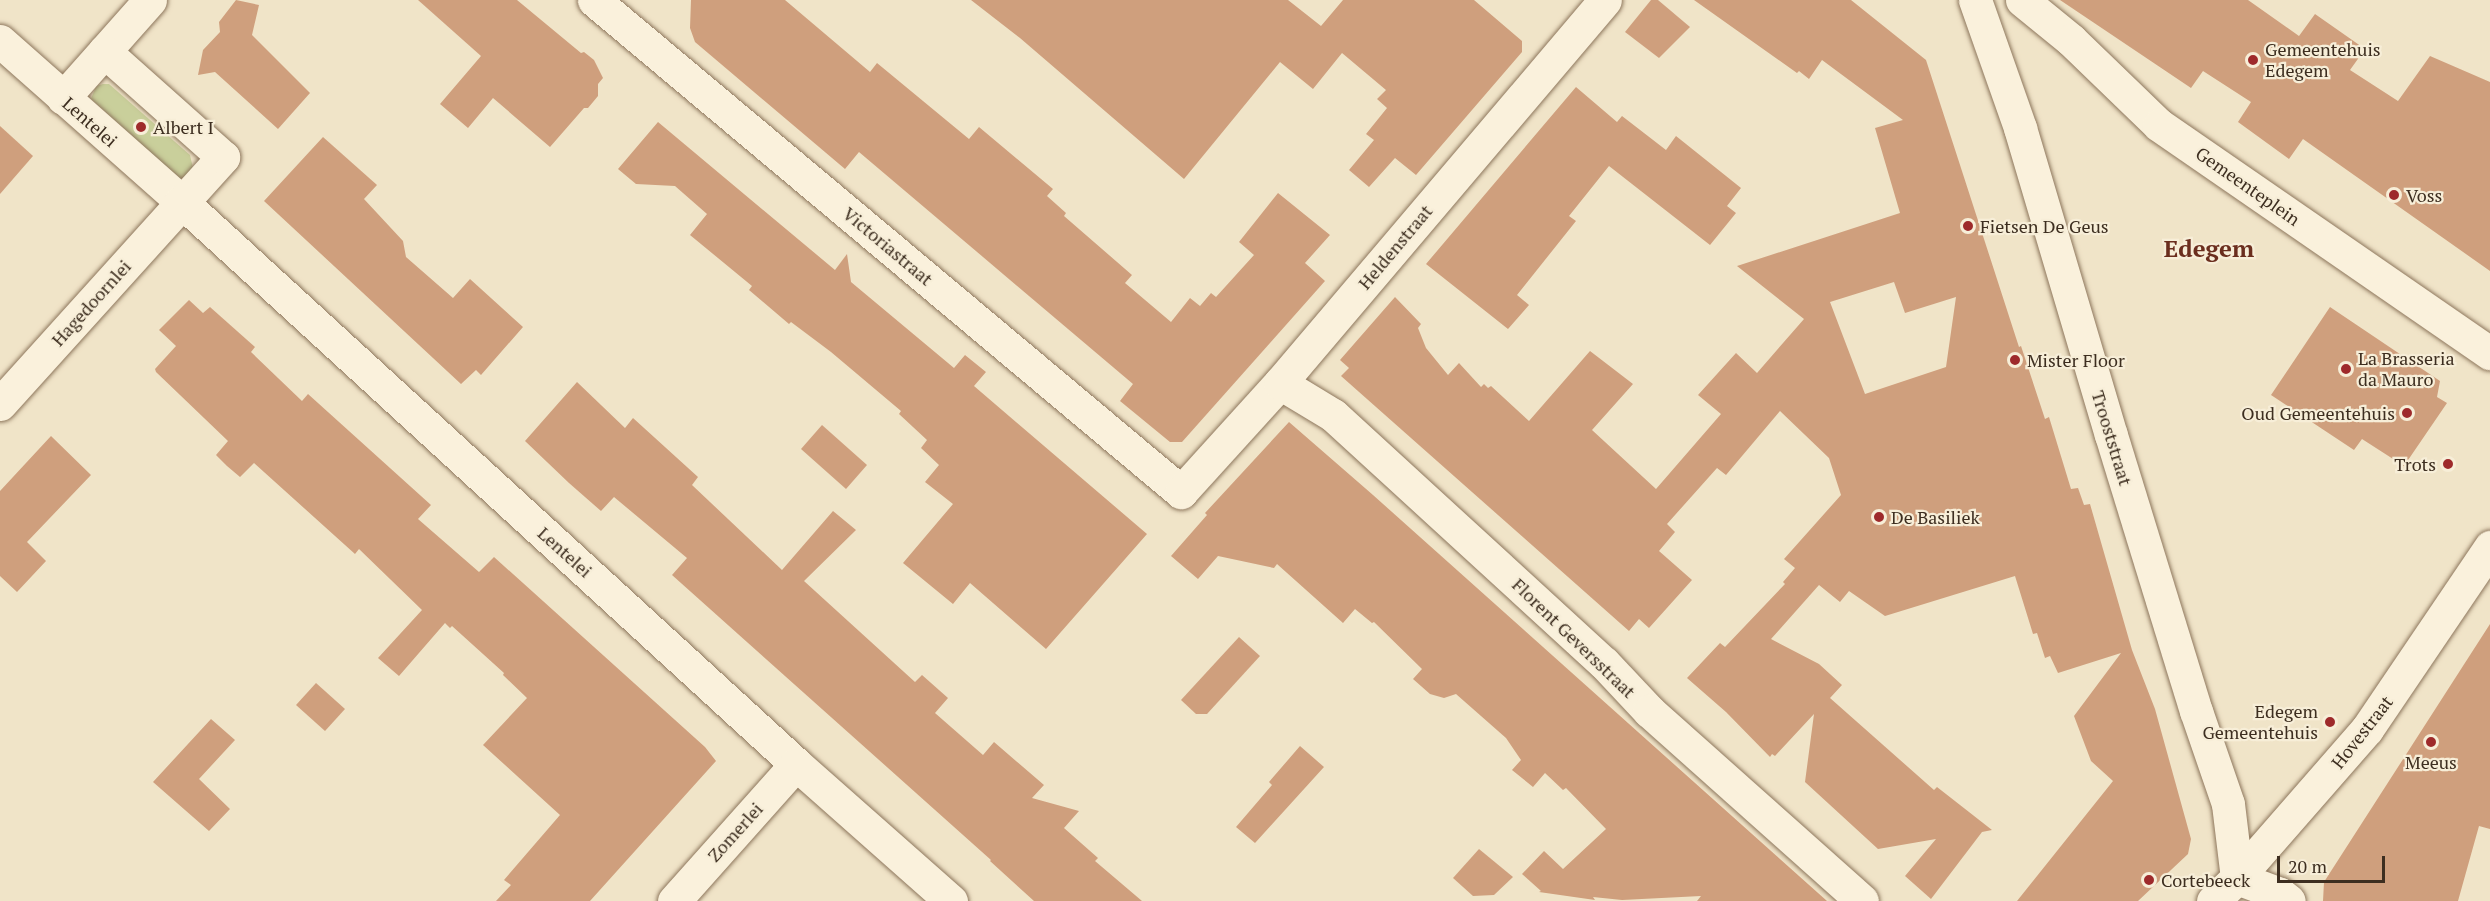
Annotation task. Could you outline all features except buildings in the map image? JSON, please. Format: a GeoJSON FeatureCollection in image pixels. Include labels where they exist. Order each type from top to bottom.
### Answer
{"type":"FeatureCollection","features":[{"type":"Feature","properties":{"kind":"street"},"geometry":{"type":"LineString","coordinates":[[63,98],[150,0]]}},
{"type":"Feature","properties":{"kind":"street","name":"Victoriastraat"},"geometry":{"type":"LineString","coordinates":[[594,0],[1182,492]]}},
{"type":"Feature","properties":{"kind":"street","name":"Heldenstraat"},"geometry":{"type":"LineString","coordinates":[[1182,492],[1280,383],[1605,0]]}},
{"type":"Feature","properties":{"kind":"street","name":"Trooststraat"},"geometry":{"type":"LineString","coordinates":[[1975,0],[2020,128],[2196,711],[2228,804],[2238,878]]}},
{"type":"Feature","properties":{"kind":"street","name":"Gemeenteplein"},"geometry":{"type":"LineString","coordinates":[[2022,0],[2071,40],[2159,124],[2490,353]]}},
{"type":"Feature","properties":{"kind":"street","name":"Lentelei"},"geometry":{"type":"LineString","coordinates":[[0,41],[181,201],[796,764],[951,901]]}},
{"type":"Feature","properties":{"kind":"street"},"geometry":{"type":"LineString","coordinates":[[104,51],[223,157],[181,201]]}},
{"type":"Feature","properties":{"kind":"street","name":"Hagedoornlei"},"geometry":{"type":"LineString","coordinates":[[0,404],[181,201]]}},
{"type":"Feature","properties":{"kind":"street","name":"Florent Geversstraat"},"geometry":{"type":"LineString","coordinates":[[1280,383],[1333,416],[1604,663],[1649,711],[1862,901]]}},
{"type":"Feature","properties":{"kind":"street","name":"Hovestraat"},"geometry":{"type":"LineString","coordinates":[[2213,901],[2238,878],[2367,729],[2490,547]]}},
{"type":"Feature","properties":{"kind":"street","name":"Zomerlei"},"geometry":{"type":"LineString","coordinates":[[674,901],[796,764]]}},
{"type":"Feature","properties":{"kind":"street"},"geometry":{"type":"LineString","coordinates":[[2238,878],[2280,894],[2289,901]]}},
{"type":"Feature","properties":{"kind":"green space"},"geometry":{"type":"Polygon","coordinates":[[[109,84],[190,155],[193,168],[185,178],[179,178],[91,99],[96,86],[109,84]]]}},
{"type":"Feature","properties":{"kind":"place","name":"Gemeentehuis Edegem"},"geometry":{"type":"Point","coordinates":[2253,60]}},
{"type":"Feature","properties":{"kind":"place","name":"Albert I"},"geometry":{"type":"Point","coordinates":[141,127]}},
{"type":"Feature","properties":{"kind":"place","name":"Voss"},"geometry":{"type":"Point","coordinates":[2394,195]}},
{"type":"Feature","properties":{"kind":"place","name":"Fietsen De Geus"},"geometry":{"type":"Point","coordinates":[1968,226]}},
{"type":"Feature","properties":{"kind":"place","name":"Mister Floor"},"geometry":{"type":"Point","coordinates":[2015,360]}},
{"type":"Feature","properties":{"kind":"place","name":"La Brasseria da Mauro"},"geometry":{"type":"Point","coordinates":[2346,369]}},
{"type":"Feature","properties":{"kind":"place","name":"Oud Gemeentehuis"},"geometry":{"type":"Point","coordinates":[2407,413]}},
{"type":"Feature","properties":{"kind":"place","name":"Trots"},"geometry":{"type":"Point","coordinates":[2448,464]}},
{"type":"Feature","properties":{"kind":"place","name":"De Basiliek"},"geometry":{"type":"Point","coordinates":[1879,517]}},
{"type":"Feature","properties":{"kind":"place","name":"Edegem Gemeentehuis"},"geometry":{"type":"Point","coordinates":[2330,722]}},
{"type":"Feature","properties":{"kind":"place","name":"Meeus"},"geometry":{"type":"Point","coordinates":[2431,742]}},
{"type":"Feature","properties":{"kind":"place","name":"Cortebeeck"},"geometry":{"type":"Point","coordinates":[2149,880]}},
{"type":"Feature","properties":{"kind":"district","name":"Edegem"},"geometry":{"type":"Point","coordinates":[2209,249]}}]}
